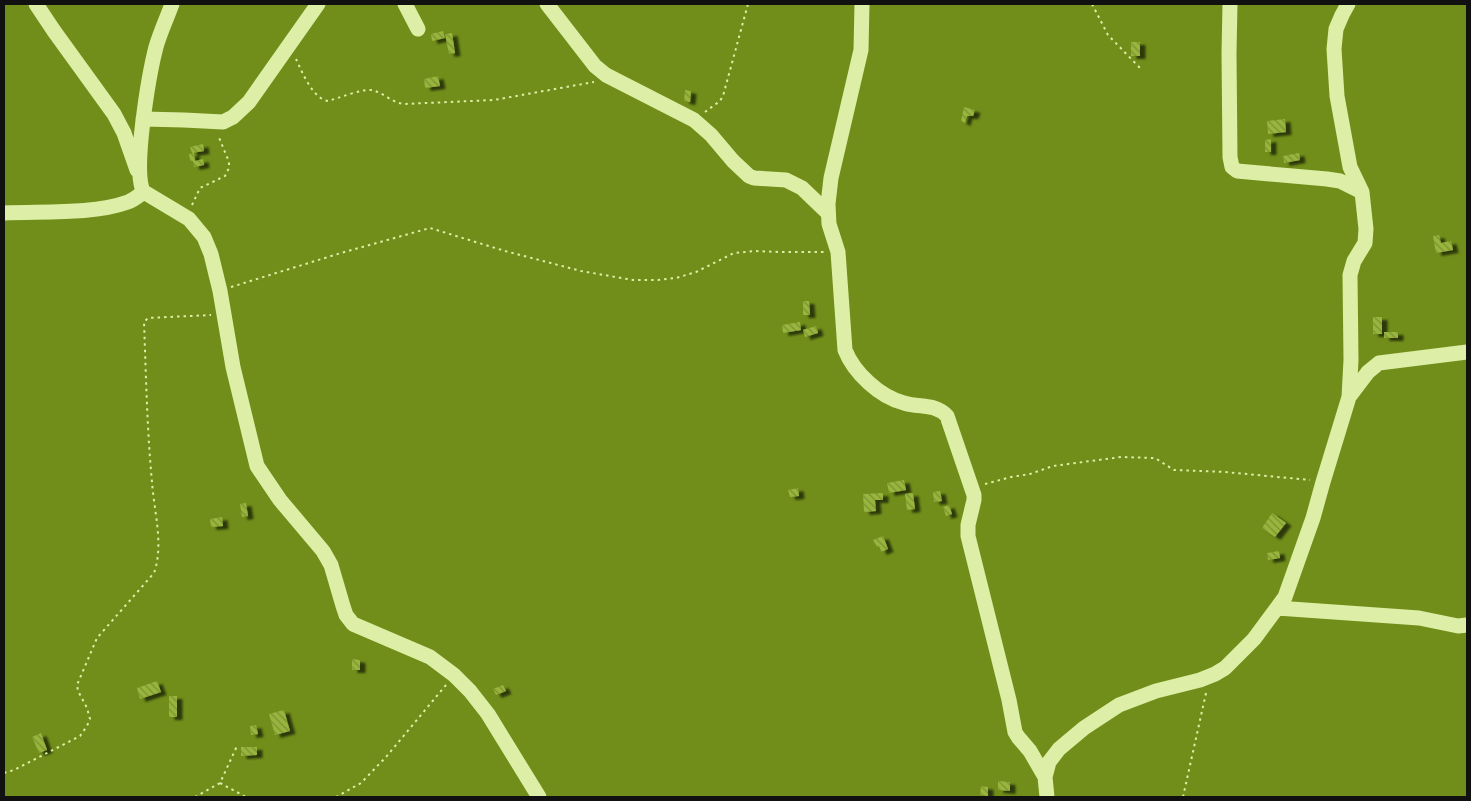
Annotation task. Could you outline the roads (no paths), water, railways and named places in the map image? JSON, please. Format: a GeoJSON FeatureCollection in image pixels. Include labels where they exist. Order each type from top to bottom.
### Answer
{"type":"FeatureCollection","features":[{"type":"Feature","properties":{"kind":"street"},"geometry":{"type":"LineString","coordinates":[[36,4],[114,114],[124,133],[144,192],[189,219],[204,237],[210,254],[257,466],[280,500],[323,551],[331,565],[346,615],[354,624],[430,657],[454,675],[470,691],[488,714],[539,797]]}},
{"type":"Feature","properties":{"kind":"street"},"geometry":{"type":"LineString","coordinates":[[139,176],[143,119],[156,48],[172,4]]}},
{"type":"Feature","properties":{"kind":"street"},"geometry":{"type":"LineString","coordinates":[[143,119],[223,122],[233,117],[249,102],[318,4]]}},
{"type":"Feature","properties":{"kind":"street"},"geometry":{"type":"LineString","coordinates":[[405,4],[418,29]]}},
{"type":"Feature","properties":{"kind":"street"},"geometry":{"type":"LineString","coordinates":[[547,4],[595,66],[606,75],[694,120],[711,135],[749,176],[786,180],[802,188],[828,213]]}},
{"type":"Feature","properties":{"kind":"street"},"geometry":{"type":"LineString","coordinates":[[862,4],[861,50],[852,94],[830,178],[828,213],[829,224],[838,252],[845,350],[855,367],[877,391],[903,403],[937,408],[942,410],[947,416],[972,487],[974,500],[968,525],[968,536],[1010,700],[1015,732],[1030,751],[1045,776]]}},
{"type":"Feature","properties":{"kind":"street"},"geometry":{"type":"LineString","coordinates":[[1230,4],[1230,157],[1232,167],[1237,171],[1340,181],[1362,192]]}},
{"type":"Feature","properties":{"kind":"street"},"geometry":{"type":"LineString","coordinates":[[1047,797],[1045,776],[1049,762],[1060,749],[1084,728],[1119,705],[1156,691],[1200,680],[1225,668],[1254,639],[1285,597],[1313,518],[1322,482],[1349,397],[1351,360],[1350,275],[1354,261],[1365,242],[1366,229],[1362,192],[1350,167],[1337,96],[1334,49],[1336,29],[1348,4]]}},
{"type":"Feature","properties":{"kind":"street"},"geometry":{"type":"LineString","coordinates":[[4,213],[83,210],[107,207],[129,202],[144,192]]}},
{"type":"Feature","properties":{"kind":"street"},"geometry":{"type":"LineString","coordinates":[[1349,397],[1368,372],[1379,363],[1467,352]]}},
{"type":"Feature","properties":{"kind":"street"},"geometry":{"type":"LineString","coordinates":[[1277,608],[1419,618],[1458,626],[1467,625]]}}]}
